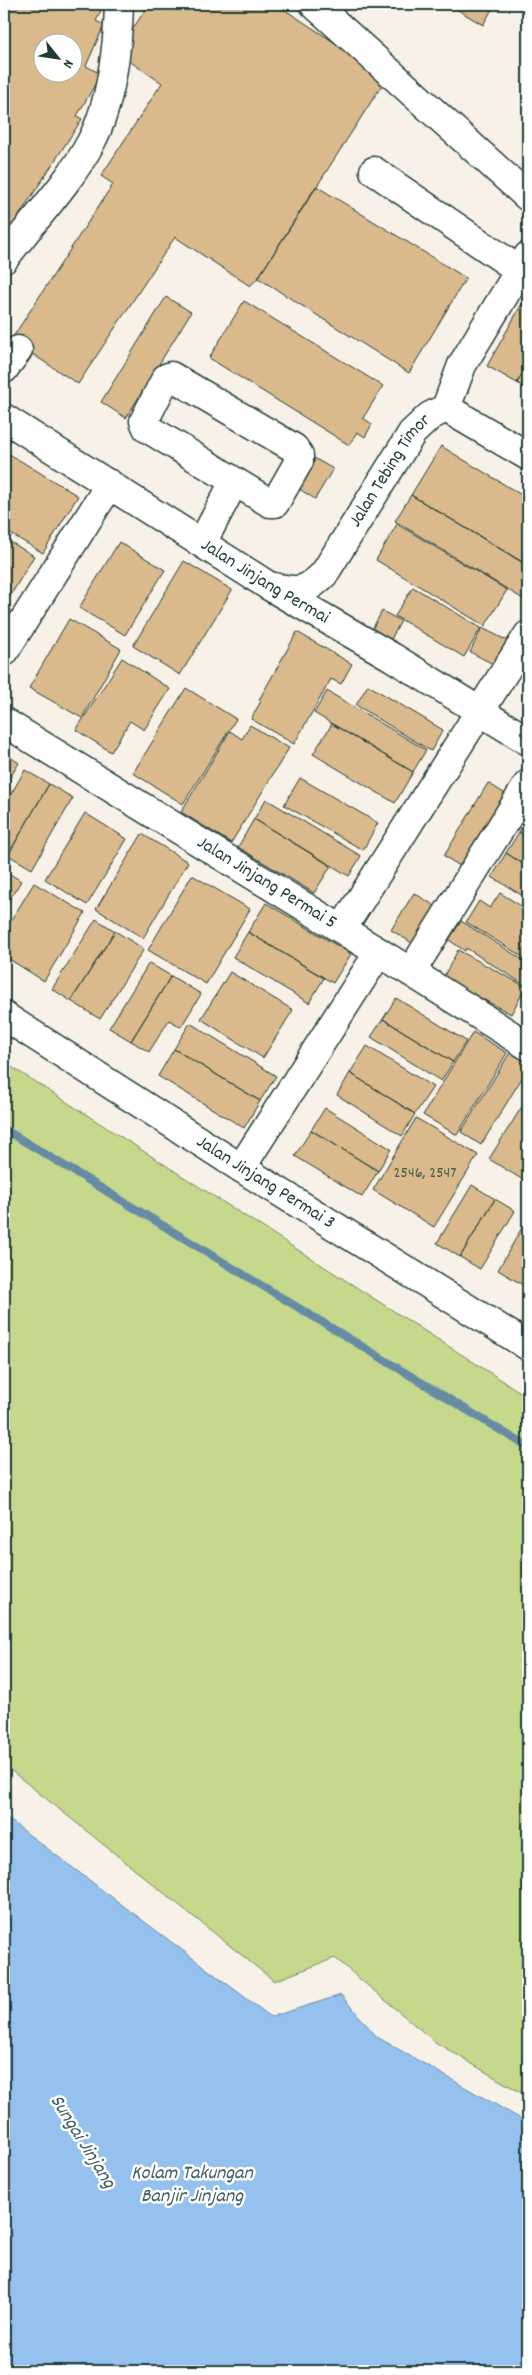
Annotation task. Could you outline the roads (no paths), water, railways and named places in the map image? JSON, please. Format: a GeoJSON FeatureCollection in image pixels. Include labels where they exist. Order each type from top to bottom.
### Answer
{"type":"FeatureCollection","features":[{"type":"Feature","properties":{"kind":"street"},"geometry":{"type":"LineString","coordinates":[[4,259],[77,165],[92,142],[103,112],[110,83],[119,4]]}},
{"type":"Feature","properties":{"kind":"street"},"geometry":{"type":"LineString","coordinates":[[314,4],[528,197]]}},
{"type":"Feature","properties":{"kind":"street"},"geometry":{"type":"LineString","coordinates":[[374,171],[524,263],[462,365],[446,408]]}},
{"type":"Feature","properties":{"kind":"street"},"geometry":{"type":"LineString","coordinates":[[166,378],[177,378],[294,448],[299,455],[299,461],[275,503],[270,503],[234,482],[147,428],[144,421],[166,378]]}},
{"type":"Feature","properties":{"kind":"street","name":"Jalan Tebing Timor"},"geometry":{"type":"LineString","coordinates":[[269,586],[294,591],[309,588],[324,574],[412,433],[430,416],[446,408],[528,456]]}},
{"type":"Feature","properties":{"kind":"street","name":"Jalan Jinjang Permai"},"geometry":{"type":"LineString","coordinates":[[4,418],[269,586],[392,657],[528,742]]}},
{"type":"Feature","properties":{"kind":"street"},"geometry":{"type":"LineString","coordinates":[[202,543],[234,482]]}},
{"type":"Feature","properties":{"kind":"street"},"geometry":{"type":"LineString","coordinates":[[4,652],[110,484]]}},
{"type":"Feature","properties":{"kind":"street"},"geometry":{"type":"LineString","coordinates":[[342,929],[528,636]]}},
{"type":"Feature","properties":{"kind":"street","name":"Jalan Jinjang Permai 5"},"geometry":{"type":"LineString","coordinates":[[4,722],[342,929],[528,1046]]}},
{"type":"Feature","properties":{"kind":"street"},"geometry":{"type":"LineString","coordinates":[[411,972],[528,784]]}},
{"type":"Feature","properties":{"kind":"street"},"geometry":{"type":"LineString","coordinates":[[241,1168],[379,952]]}},
{"type":"Feature","properties":{"kind":"street","name":"Jalan Jinjang Permai 3"},"geometry":{"type":"LineString","coordinates":[[4,1016],[241,1168],[528,1346]]}},
{"type":"Feature","properties":{"kind":"water","name":"Kolam Takungan Banjir Jinjang"},"geometry":{"type":"Polygon","coordinates":[[[4,1816],[271,2017],[341,1995],[377,2037],[528,2123],[528,2371],[4,2371],[4,1816]]]}},
{"type":"Feature","properties":{"kind":"waterway"},"geometry":{"type":"LineString","coordinates":[[4,1129],[528,1447]]}},
{"type":"Feature","properties":{"kind":"water label","name":"Sungai Jinjang"},"geometry":{"type":"Point","coordinates":[82,2142]}}]}
